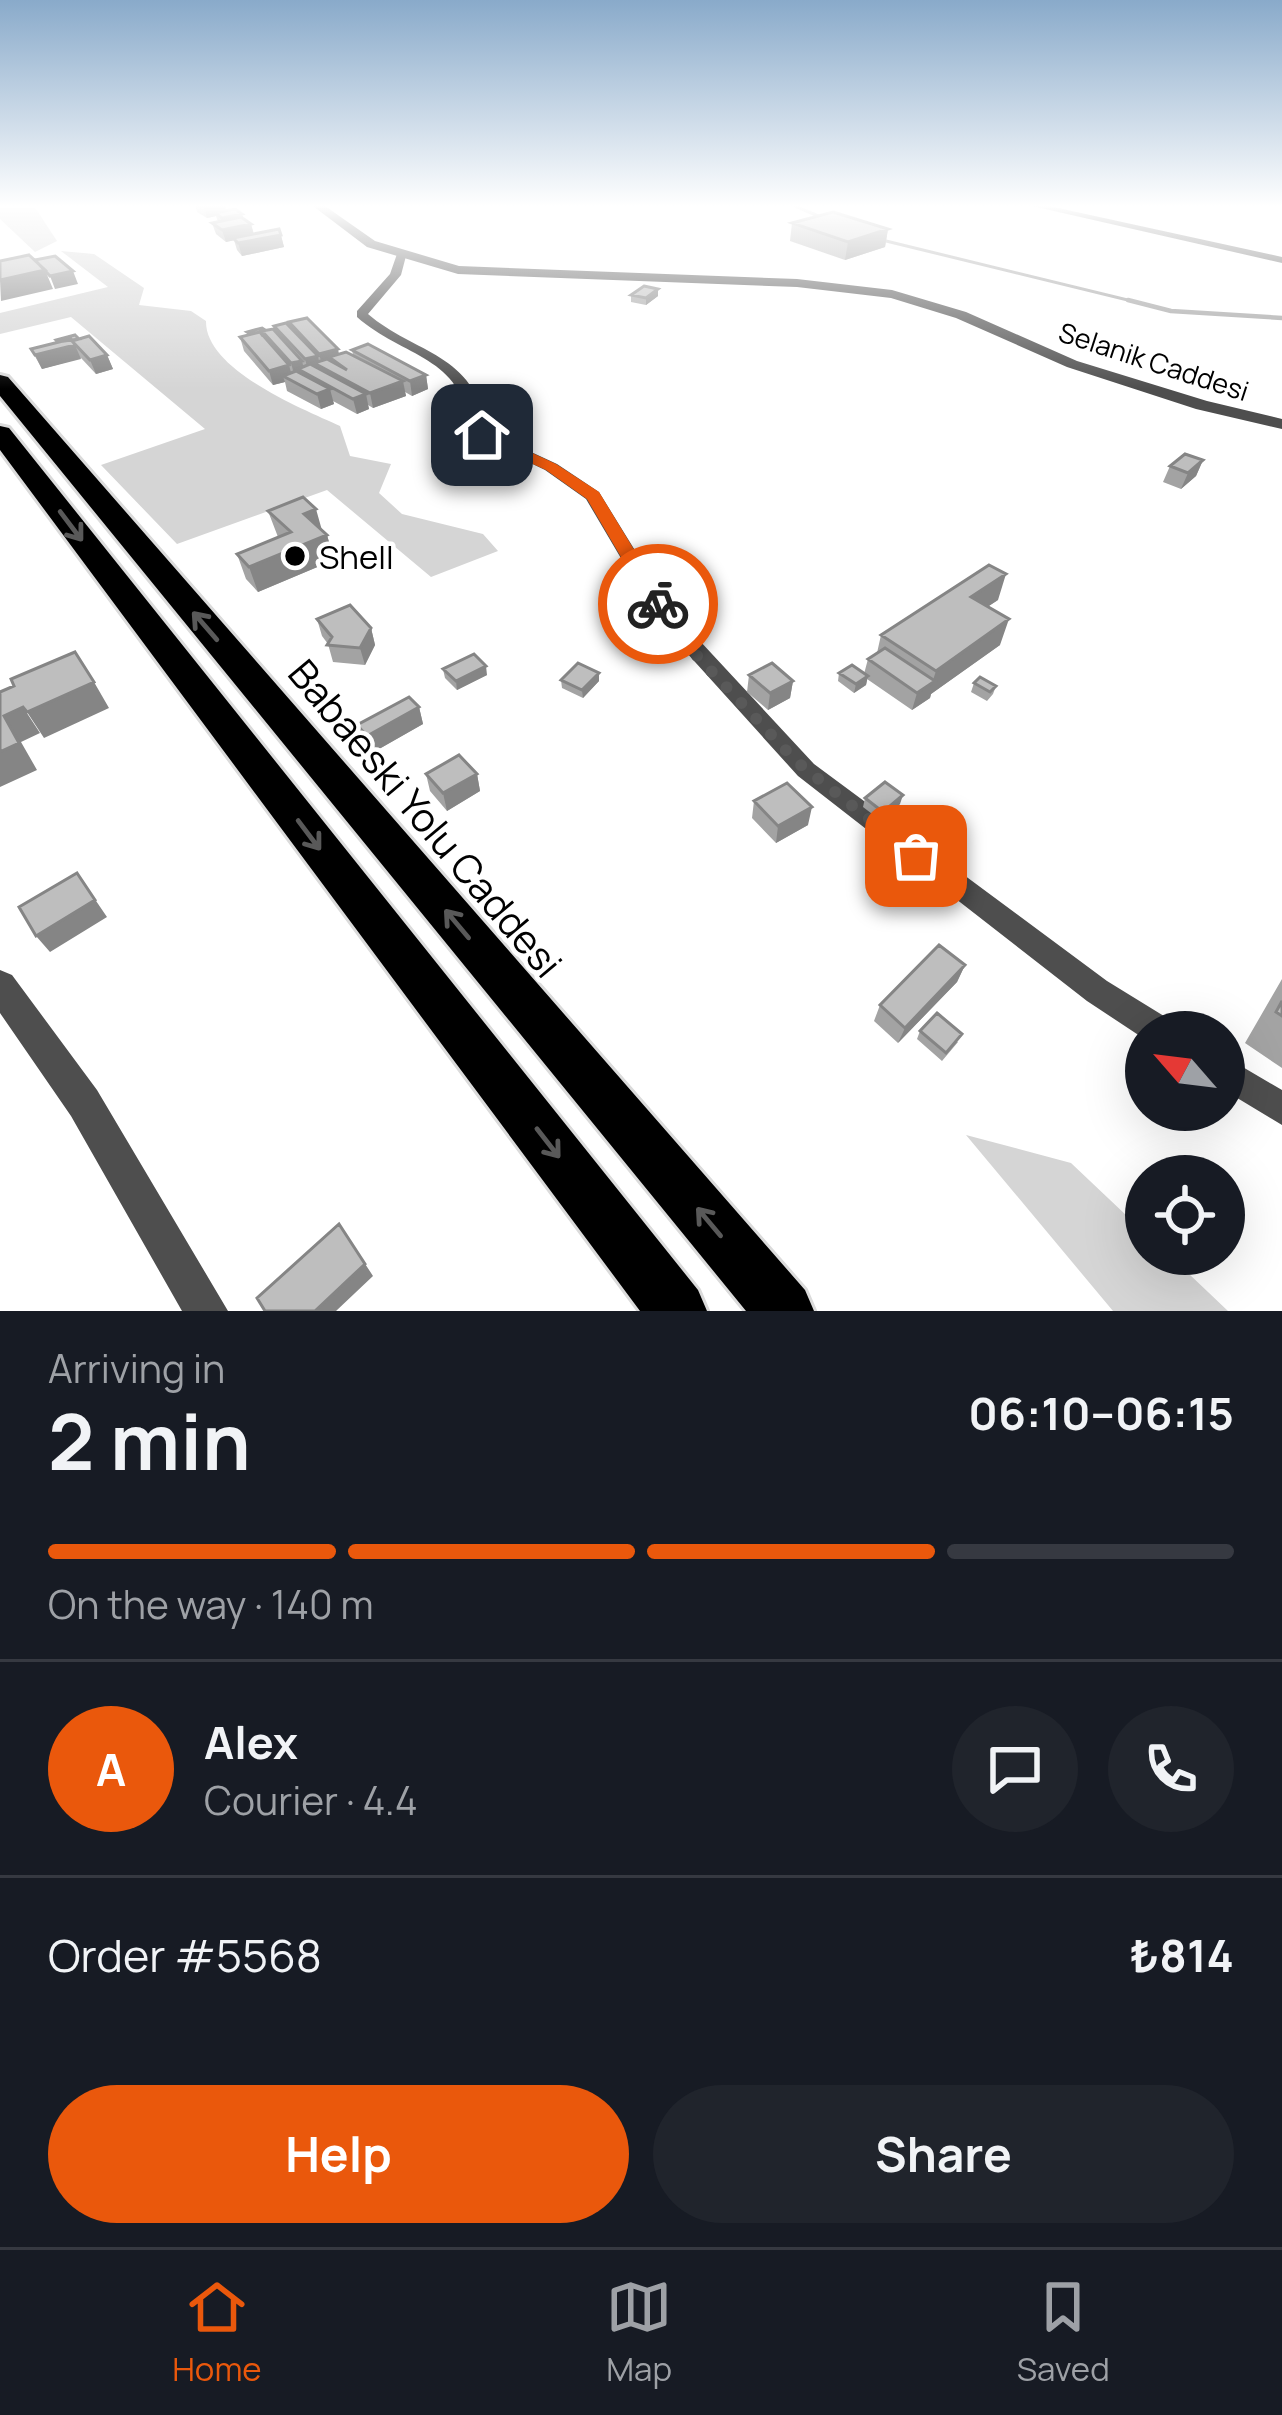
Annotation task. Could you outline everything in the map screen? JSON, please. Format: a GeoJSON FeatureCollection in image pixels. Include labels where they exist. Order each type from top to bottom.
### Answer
{"type":"FeatureCollection","features":[{"type":"Feature","properties":{"kind":"highway","name":"Babaeski Yolu Caddesi"},"geometry":{"type":"LineString","coordinates":[[0,382],[784,1311]]}},
{"type":"Feature","properties":{"kind":"highway"},"geometry":{"type":"LineString","coordinates":[[0,433],[677,1311]]}},
{"type":"Feature","properties":{"kind":"street"},"geometry":{"type":"LineString","coordinates":[[397,267],[362,314],[470,386],[476,399],[476,428],[482,435],[551,467],[593,496],[665,616],[774,739],[854,809],[1128,1011]]}},
{"type":"Feature","properties":{"kind":"street","name":"Selanik Caddesi"},"geometry":{"type":"LineString","coordinates":[[446,267],[511,274],[797,283],[892,294],[961,315],[1072,364],[1202,405],[1282,424]]}},
{"type":"Feature","properties":{"kind":"street"},"geometry":{"type":"LineString","coordinates":[[0,986],[43,1038],[102,1128],[206,1311]]}},
{"type":"Feature","properties":{"kind":"street"},"geometry":{"type":"LineString","coordinates":[[1245,1085],[1282,1109]]}},
{"type":"Feature","properties":{"kind":"shaded area"},"geometry":{"type":"Polygon","coordinates":[[[82,267],[113,267],[144,288],[139,305],[191,311],[206,321],[210,339],[238,371],[340,426],[350,456],[391,464],[379,493],[402,514],[483,534],[498,551],[431,577],[327,490],[177,544],[101,465],[205,429],[71,317],[0,334],[0,313],[108,287],[82,267]]]}},
{"type":"Feature","properties":{"kind":"shaded area"},"geometry":{"type":"Polygon","coordinates":[[[966,1135],[1071,1163],[1125,1214],[1125,1275],[1190,1275],[1228,1311],[1113,1311],[966,1135]]]}},
{"type":"Feature","properties":{"kind":"building"},"geometry":{"type":"Polygon","coordinates":[[[0,267],[45,270],[0,280],[0,267]]]}},
{"type":"Feature","properties":{"kind":"building"},"geometry":{"type":"Polygon","coordinates":[[[42,267],[73,271],[50,276],[42,267]]]}},
{"type":"Feature","properties":{"kind":"building"},"geometry":{"type":"Polygon","coordinates":[[[644,286],[658,289],[646,298],[631,295],[644,286]]]}},
{"type":"Feature","properties":{"kind":"building"},"geometry":{"type":"Polygon","coordinates":[[[307,318],[338,349],[319,354],[289,322],[307,318]]]}},
{"type":"Feature","properties":{"kind":"building"},"geometry":{"type":"Polygon","coordinates":[[[286,323],[318,356],[305,359],[274,326],[286,323]]]}},
{"type":"Feature","properties":{"kind":"building"},"geometry":{"type":"Polygon","coordinates":[[[273,329],[302,361],[291,363],[262,331],[273,329]]]}},
{"type":"Feature","properties":{"kind":"building"},"geometry":{"type":"Polygon","coordinates":[[[260,332],[289,365],[269,371],[240,337],[260,332]]]}},
{"type":"Feature","properties":{"kind":"building"},"geometry":{"type":"Polygon","coordinates":[[[89,336],[107,355],[90,360],[72,341],[89,336]]]}},
{"type":"Feature","properties":{"kind":"building"},"geometry":{"type":"Polygon","coordinates":[[[71,339],[75,345],[35,355],[31,349],[71,339]]]}},
{"type":"Feature","properties":{"kind":"building"},"geometry":{"type":"Polygon","coordinates":[[[368,344],[426,375],[410,381],[352,350],[368,344]]]}},
{"type":"Feature","properties":{"kind":"building"},"geometry":{"type":"Polygon","coordinates":[[[346,352],[403,381],[370,393],[314,363],[327,359],[347,370],[329,357],[346,352]]]}},
{"type":"Feature","properties":{"kind":"building"},"geometry":{"type":"Polygon","coordinates":[[[310,364],[366,394],[353,399],[298,369],[310,364]]]}},
{"type":"Feature","properties":{"kind":"building"},"geometry":{"type":"Polygon","coordinates":[[[296,371],[330,389],[317,394],[283,376],[296,371]]]}},
{"type":"Feature","properties":{"kind":"building"},"geometry":{"type":"Polygon","coordinates":[[[1185,454],[1203,460],[1188,473],[1170,466],[1185,454]]]}},
{"type":"Feature","properties":{"kind":"building"},"geometry":{"type":"Polygon","coordinates":[[[303,497],[316,509],[304,514],[327,535],[249,567],[237,554],[291,532],[268,511],[303,497]]]}},
{"type":"Feature","properties":{"kind":"building"},"geometry":{"type":"Polygon","coordinates":[[[989,565],[1006,574],[971,597],[1009,619],[936,671],[881,635],[989,565]]]}},
{"type":"Feature","properties":{"kind":"building"},"geometry":{"type":"Polygon","coordinates":[[[350,605],[371,628],[360,648],[327,645],[332,637],[317,619],[350,605]]]}},
{"type":"Feature","properties":{"kind":"building"},"geometry":{"type":"Polygon","coordinates":[[[885,648],[935,681],[917,693],[868,659],[885,648]]]}},
{"type":"Feature","properties":{"kind":"building"},"geometry":{"type":"Polygon","coordinates":[[[75,652],[94,682],[27,712],[23,707],[4,716],[19,743],[0,752],[0,692],[14,686],[11,679],[75,652]]]}},
{"type":"Feature","properties":{"kind":"building"},"geometry":{"type":"Polygon","coordinates":[[[474,654],[486,666],[456,681],[443,669],[474,654]]]}},
{"type":"Feature","properties":{"kind":"building"},"geometry":{"type":"Polygon","coordinates":[[[578,663],[599,673],[582,690],[561,680],[578,663]]]}},
{"type":"Feature","properties":{"kind":"building"},"geometry":{"type":"Polygon","coordinates":[[[772,663],[793,681],[770,693],[749,675],[772,663]]]}},
{"type":"Feature","properties":{"kind":"building"},"geometry":{"type":"Polygon","coordinates":[[[852,665],[868,676],[856,684],[839,673],[852,665]]]}},
{"type":"Feature","properties":{"kind":"building"},"geometry":{"type":"Polygon","coordinates":[[[980,677],[996,686],[990,692],[974,683],[980,677]]]}},
{"type":"Feature","properties":{"kind":"building"},"geometry":{"type":"Polygon","coordinates":[[[409,697],[419,707],[367,736],[357,725],[409,697]]]}},
{"type":"Feature","properties":{"kind":"building"},"geometry":{"type":"Polygon","coordinates":[[[459,755],[477,774],[443,793],[426,774],[459,755]]]}},
{"type":"Feature","properties":{"kind":"building"},"geometry":{"type":"Polygon","coordinates":[[[885,782],[903,795],[883,812],[865,798],[885,782]]]}},
{"type":"Feature","properties":{"kind":"building"},"geometry":{"type":"Polygon","coordinates":[[[787,783],[812,807],[778,826],[754,801],[787,783]]]}},
{"type":"Feature","properties":{"kind":"building"},"geometry":{"type":"Polygon","coordinates":[[[77,873],[95,900],[36,936],[19,907],[77,873]]]}},
{"type":"Feature","properties":{"kind":"building"},"geometry":{"type":"Polygon","coordinates":[[[939,945],[965,965],[905,1028],[880,1005],[939,945]]]}},
{"type":"Feature","properties":{"kind":"building"},"geometry":{"type":"Polygon","coordinates":[[[937,1013],[962,1034],[946,1053],[920,1031],[937,1013]]]}},
{"type":"Feature","properties":{"kind":"building"},"geometry":{"type":"Polygon","coordinates":[[[339,1224],[365,1264],[315,1311],[265,1311],[257,1298],[339,1224]]]}},
{"type":"Feature","properties":{"kind":"waterway"},"geometry":{"type":"LineString","coordinates":[[993,267],[1134,302]]}},
{"type":"Feature","properties":{"kind":"waterway"},"geometry":{"type":"LineString","coordinates":[[1128,300],[1134,302]]}},
{"type":"Feature","properties":{"kind":"waterway"},"geometry":{"type":"LineString","coordinates":[[1134,302],[1140,303]]}},
{"type":"Feature","properties":{"kind":"waterway"},"geometry":{"type":"LineString","coordinates":[[1134,302],[1171,311],[1282,318]]}},
{"type":"Feature","properties":{"kind":"way so far"},"geometry":{"type":"LineString","coordinates":[[658,604],[698,657],[797,762],[916,856]]}},
{"type":"Feature","properties":{"kind":"place","name":"Shell"},"geometry":{"type":"Point","coordinates":[295,556]}},
{"type":"Feature","properties":{"kind":"route"},"geometry":{"type":"LineString","coordinates":[[482,435],[551,467],[593,496],[658,604]]}}]}
